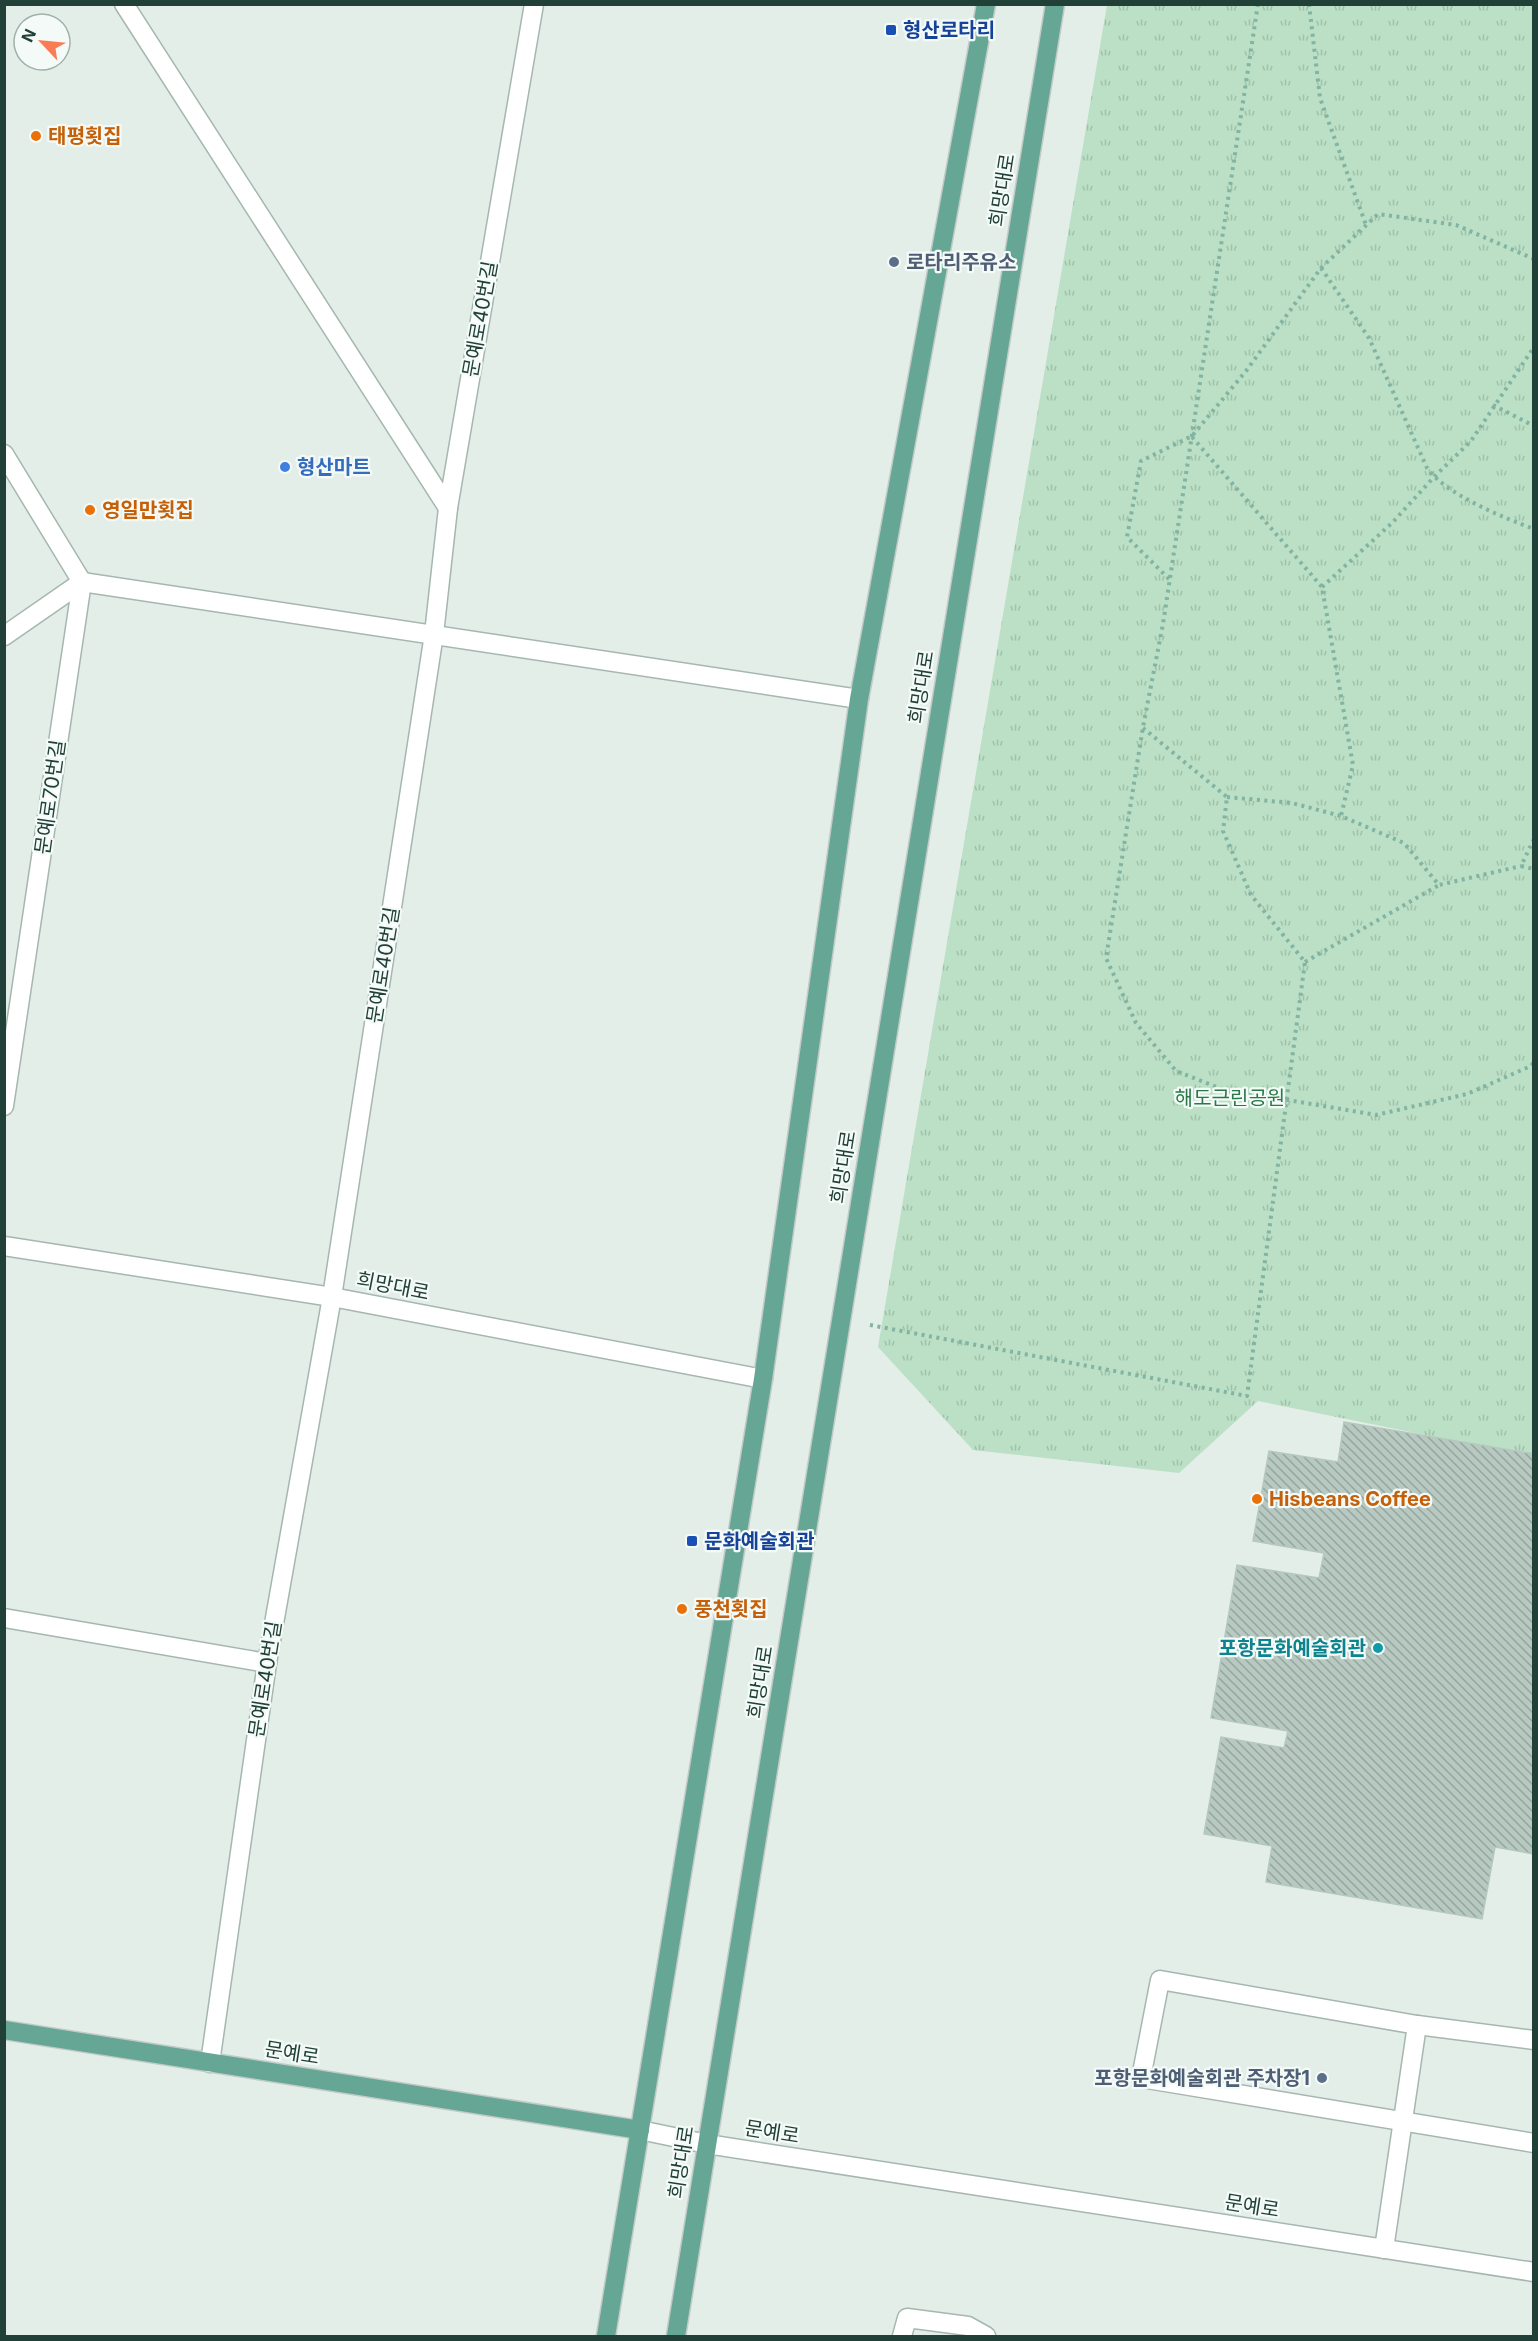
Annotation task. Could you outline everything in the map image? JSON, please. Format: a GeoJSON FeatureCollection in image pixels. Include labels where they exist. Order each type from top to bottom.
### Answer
{"type":"FeatureCollection","features":[{"type":"Feature","properties":{"kind":"main road"},"geometry":{"type":"LineString","coordinates":[[606,2337],[763,1379],[859,699],[986,4]]}},
{"type":"Feature","properties":{"kind":"main road","name":"희망대로"},"geometry":{"type":"LineString","coordinates":[[676,2337],[1055,4]]}},
{"type":"Feature","properties":{"kind":"main road","name":"문예로"},"geometry":{"type":"LineString","coordinates":[[4,2030],[640,2130]]}},
{"type":"Feature","properties":{"kind":"street"},"geometry":{"type":"LineString","coordinates":[[124,4],[448,508]]}},
{"type":"Feature","properties":{"kind":"street","name":"문예로40번길"},"geometry":{"type":"LineString","coordinates":[[210,2063],[267,1663],[332,1297],[434,634],[448,508],[534,4]]}},
{"type":"Feature","properties":{"kind":"street"},"geometry":{"type":"LineString","coordinates":[[4,454],[82,582]]}},
{"type":"Feature","properties":{"kind":"street"},"geometry":{"type":"LineString","coordinates":[[4,636],[82,582],[859,699]]}},
{"type":"Feature","properties":{"kind":"street","name":"문예로70번길"},"geometry":{"type":"LineString","coordinates":[[4,1106],[82,582]]}},
{"type":"Feature","properties":{"kind":"street"},"geometry":{"type":"LineString","coordinates":[[4,1246],[332,1297]]}},
{"type":"Feature","properties":{"kind":"street","name":"희망대로"},"geometry":{"type":"LineString","coordinates":[[332,1297],[763,1379]]}},
{"type":"Feature","properties":{"kind":"street"},"geometry":{"type":"LineString","coordinates":[[4,1618],[267,1663]]}},
{"type":"Feature","properties":{"kind":"street"},"geometry":{"type":"LineString","coordinates":[[1533,2040],[1418,2025],[1160,1980],[1141,2078],[1533,2143]]}},
{"type":"Feature","properties":{"kind":"street"},"geometry":{"type":"LineString","coordinates":[[1384,2249],[1418,2025]]}},
{"type":"Feature","properties":{"kind":"street","name":"문예로"},"geometry":{"type":"LineString","coordinates":[[640,2130],[707,2144],[1533,2272]]}},
{"type":"Feature","properties":{"kind":"street"},"geometry":{"type":"LineString","coordinates":[[902,2337],[907,2318],[986,2337]]}},
{"type":"Feature","properties":{"kind":"path"},"geometry":{"type":"LineString","coordinates":[[1258,4],[1170,580],[1143,727],[1106,958],[1136,1023],[1176,1071],[1232,1093],[1376,1115],[1467,1094],[1531,1066],[1533,1062]]}},
{"type":"Feature","properties":{"kind":"path"},"geometry":{"type":"LineString","coordinates":[[1309,4],[1320,98],[1366,225]]}},
{"type":"Feature","properties":{"kind":"path"},"geometry":{"type":"LineString","coordinates":[[1170,580],[1127,537],[1141,461],[1191,436],[1246,370],[1321,268],[1378,214],[1456,225],[1533,259]]}},
{"type":"Feature","properties":{"kind":"path"},"geometry":{"type":"LineString","coordinates":[[1321,268],[1369,338],[1427,468],[1434,477],[1488,512],[1533,529]]}},
{"type":"Feature","properties":{"kind":"path"},"geometry":{"type":"LineString","coordinates":[[1322,587],[1392,523],[1471,441],[1533,347]]}},
{"type":"Feature","properties":{"kind":"path"},"geometry":{"type":"LineString","coordinates":[[1493,405],[1533,426]]}},
{"type":"Feature","properties":{"kind":"path"},"geometry":{"type":"LineString","coordinates":[[1191,436],[1322,587],[1353,765],[1341,816]]}},
{"type":"Feature","properties":{"kind":"path"},"geometry":{"type":"LineString","coordinates":[[1143,727],[1227,797],[1292,803],[1341,816],[1404,843],[1439,885]]}},
{"type":"Feature","properties":{"kind":"path"},"geometry":{"type":"LineString","coordinates":[[842,1319],[952,1342],[1247,1396],[1305,963],[1251,895],[1223,831],[1227,797]]}},
{"type":"Feature","properties":{"kind":"path"},"geometry":{"type":"LineString","coordinates":[[1521,866],[1533,839]]}},
{"type":"Feature","properties":{"kind":"path"},"geometry":{"type":"LineString","coordinates":[[1305,963],[1439,885],[1521,866],[1533,869]]}},
{"type":"Feature","properties":{"kind":"green space","name":"해도근린공원"},"geometry":{"type":"Polygon","coordinates":[[[1107,5],[1533,5],[1533,1457],[1258,1401],[1179,1473],[973,1450],[878,1347],[1107,5]]]}},
{"type":"Feature","properties":{"kind":"building","name":"포항문화예술회관"},"geometry":{"type":"Polygon","coordinates":[[[1344,1422],[1534,1454],[1534,1854],[1495,1847],[1482,1919],[1266,1882],[1272,1846],[1204,1834],[1221,1737],[1284,1748],[1288,1731],[1211,1718],[1237,1565],[1319,1578],[1324,1553],[1253,1541],[1269,1451],[1338,1462],[1344,1422]]]}},
{"type":"Feature","properties":{"kind":"place","name":"형산로타리"},"geometry":{"type":"Point","coordinates":[891,30]}},
{"type":"Feature","properties":{"kind":"place","name":"태평횟집"},"geometry":{"type":"Point","coordinates":[36,136]}},
{"type":"Feature","properties":{"kind":"place","name":"로타리주유소"},"geometry":{"type":"Point","coordinates":[894,262]}},
{"type":"Feature","properties":{"kind":"place","name":"형산마트"},"geometry":{"type":"Point","coordinates":[285,467]}},
{"type":"Feature","properties":{"kind":"place","name":"영일만횟집"},"geometry":{"type":"Point","coordinates":[90,510]}},
{"type":"Feature","properties":{"kind":"place","name":"Hisbeans Coffee"},"geometry":{"type":"Point","coordinates":[1257,1499]}},
{"type":"Feature","properties":{"kind":"place","name":"문화예술회관"},"geometry":{"type":"Point","coordinates":[692,1541]}},
{"type":"Feature","properties":{"kind":"place","name":"풍천횟집"},"geometry":{"type":"Point","coordinates":[682,1609]}},
{"type":"Feature","properties":{"kind":"place","name":"포항문화예술회관"},"geometry":{"type":"Point","coordinates":[1378,1648]}},
{"type":"Feature","properties":{"kind":"place","name":"포항문화예술회관 주차장1"},"geometry":{"type":"Point","coordinates":[1322,2078]}}]}
